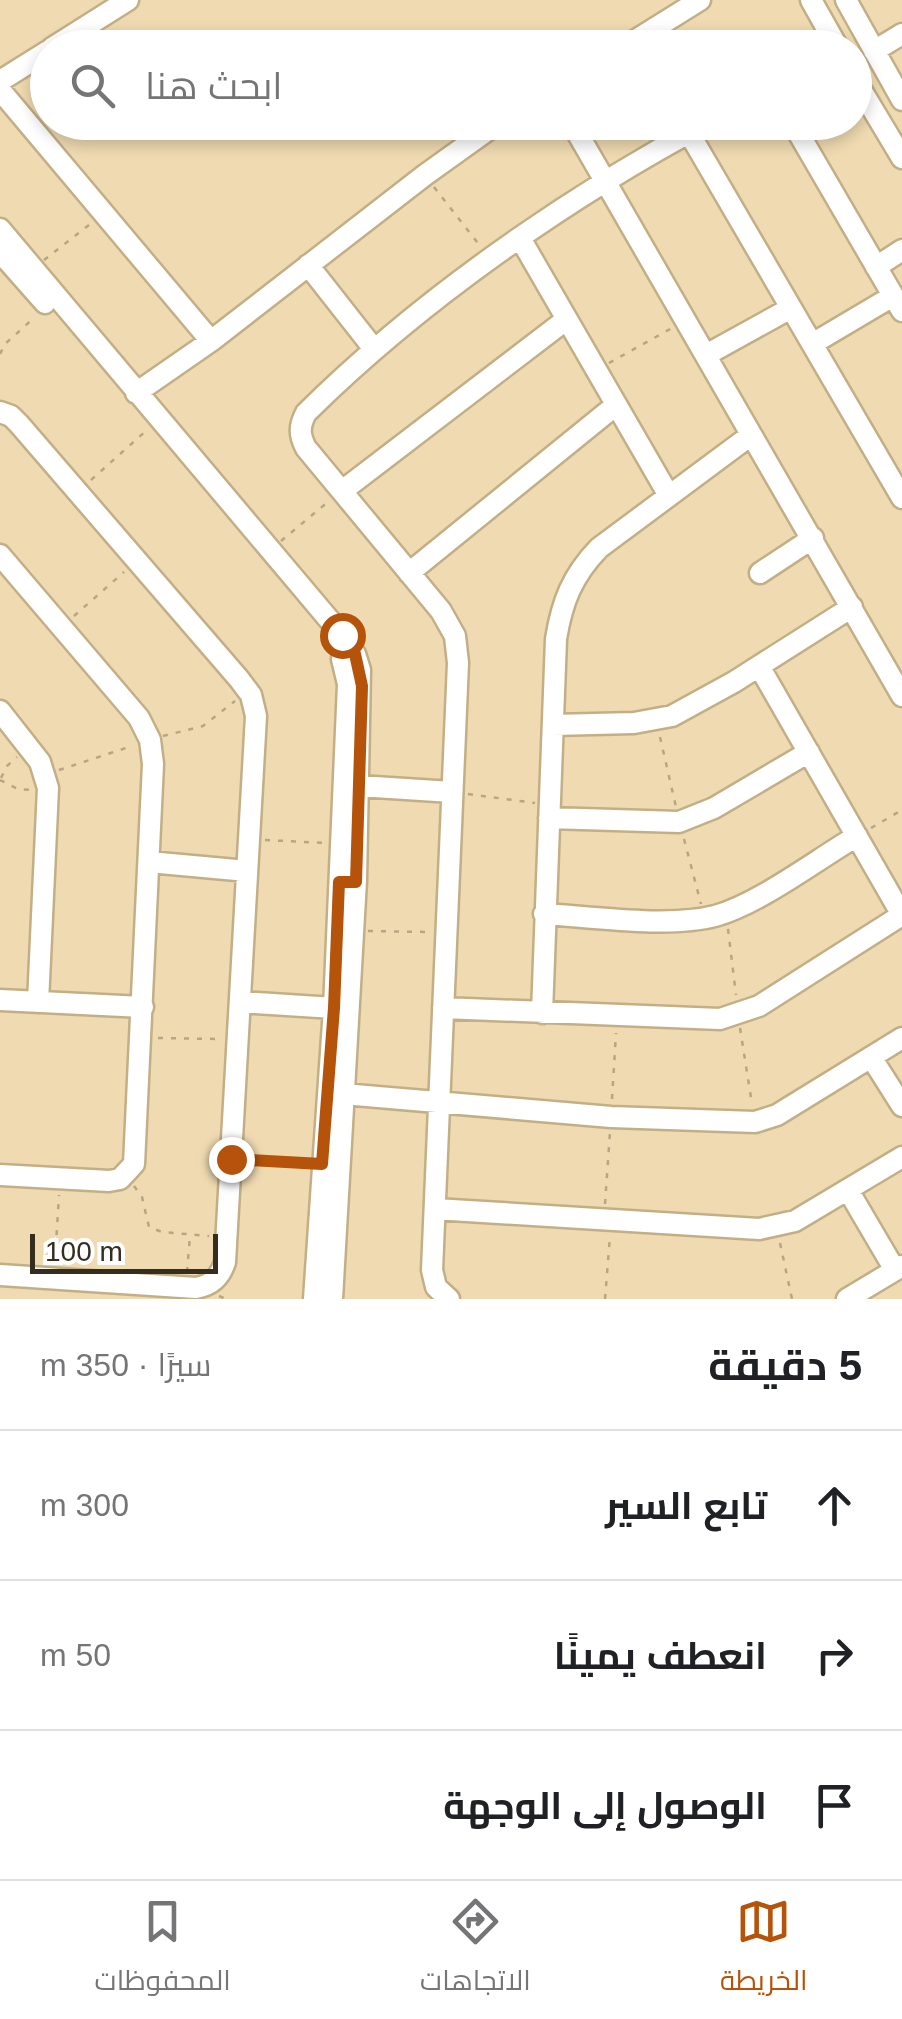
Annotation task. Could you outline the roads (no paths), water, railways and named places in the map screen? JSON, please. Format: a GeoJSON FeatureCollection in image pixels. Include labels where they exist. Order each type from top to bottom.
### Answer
{"type":"FeatureCollection","features":[{"type":"Feature","properties":{"kind":"street"},"geometry":{"type":"LineString","coordinates":[[80,30],[128,0]]}},
{"type":"Feature","properties":{"kind":"street"},"geometry":{"type":"LineString","coordinates":[[652,30],[700,0]]}},
{"type":"Feature","properties":{"kind":"street"},"geometry":{"type":"LineString","coordinates":[[811,0],[828,30]]}},
{"type":"Feature","properties":{"kind":"street"},"geometry":{"type":"LineString","coordinates":[[846,0],[862,30]]}},
{"type":"Feature","properties":{"kind":"street"},"geometry":{"type":"LineString","coordinates":[[874,51],[902,33],[896,20],[902,14]]}},
{"type":"Feature","properties":{"kind":"street"},"geometry":{"type":"LineString","coordinates":[[872,47],[902,100]]}},
{"type":"Feature","properties":{"kind":"street"},"geometry":{"type":"LineString","coordinates":[[0,80],[30,61]]}},
{"type":"Feature","properties":{"kind":"street"},"geometry":{"type":"LineString","coordinates":[[0,90],[30,126]]}},
{"type":"Feature","properties":{"kind":"street"},"geometry":{"type":"LineString","coordinates":[[872,108],[902,158]]}},
{"type":"Feature","properties":{"kind":"street"},"geometry":{"type":"LineString","coordinates":[[41,140],[211,342]]}},
{"type":"Feature","properties":{"kind":"street"},"geometry":{"type":"LineString","coordinates":[[136,393],[211,342],[474,140]]}},
{"type":"Feature","properties":{"kind":"street"},"geometry":{"type":"LineString","coordinates":[[582,140],[901,692]]}},
{"type":"Feature","properties":{"kind":"street"},"geometry":{"type":"LineString","coordinates":[[449,1299],[433,1278],[458,663],[454,636],[441,611],[306,448],[300,437],[300,424],[306,412],[374,349],[520,238],[606,180],[677,140]]}},
{"type":"Feature","properties":{"kind":"street"},"geometry":{"type":"LineString","coordinates":[[693,140],[902,498]]}},
{"type":"Feature","properties":{"kind":"street"},"geometry":{"type":"LineString","coordinates":[[802,140],[898,304],[812,344]]}},
{"type":"Feature","properties":{"kind":"street"},"geometry":{"type":"LineString","coordinates":[[0,229],[355,654],[362,686],[359,786],[334,1008],[314,1299]]}},
{"type":"Feature","properties":{"kind":"street"},"geometry":{"type":"LineString","coordinates":[[520,238],[668,494]]}},
{"type":"Feature","properties":{"kind":"street"},"geometry":{"type":"LineString","coordinates":[[876,266],[902,250]]}},
{"type":"Feature","properties":{"kind":"street"},"geometry":{"type":"LineString","coordinates":[[2,258],[47,306],[332,644],[344,664],[348,684],[341,844],[354,931],[332,1299]]}},
{"type":"Feature","properties":{"kind":"street"},"geometry":{"type":"LineString","coordinates":[[308,265],[374,349]]}},
{"type":"Feature","properties":{"kind":"street"},"geometry":{"type":"LineString","coordinates":[[706,354],[791,308]]}},
{"type":"Feature","properties":{"kind":"street"},"geometry":{"type":"LineString","coordinates":[[342,491],[567,319]]}},
{"type":"Feature","properties":{"kind":"street"},"geometry":{"type":"LineString","coordinates":[[409,573],[616,404]]}},
{"type":"Feature","properties":{"kind":"street"},"geometry":{"type":"LineString","coordinates":[[0,412],[19,424],[250,694],[256,716],[225,1262],[215,1280],[205,1286],[186,1288],[0,1276]]}},
{"type":"Feature","properties":{"kind":"street"},"geometry":{"type":"LineString","coordinates":[[542,1013],[556,639],[567,591],[580,568],[599,548],[752,435]]}},
{"type":"Feature","properties":{"kind":"street"},"geometry":{"type":"LineString","coordinates":[[760,573],[813,538]]}},
{"type":"Feature","properties":{"kind":"street"},"geometry":{"type":"LineString","coordinates":[[0,555],[139,718],[150,740],[153,764],[134,1164],[120,1178],[0,1175]]}},
{"type":"Feature","properties":{"kind":"street"},"geometry":{"type":"LineString","coordinates":[[553,725],[656,721],[690,708],[852,606]]}},
{"type":"Feature","properties":{"kind":"street"},"geometry":{"type":"LineString","coordinates":[[443,1008],[701,1020],[738,1014],[759,1006],[902,915],[759,666]]}},
{"type":"Feature","properties":{"kind":"street"},"geometry":{"type":"LineString","coordinates":[[0,711],[32,751],[46,775],[48,788],[38,1002]]}},
{"type":"Feature","properties":{"kind":"street"},"geometry":{"type":"LineString","coordinates":[[549,812],[679,822],[714,808],[808,752]]}},
{"type":"Feature","properties":{"kind":"street"},"geometry":{"type":"LineString","coordinates":[[359,786],[452,792]]}},
{"type":"Feature","properties":{"kind":"street"},"geometry":{"type":"LineString","coordinates":[[544,914],[671,920],[716,916],[744,904],[857,836]]}},
{"type":"Feature","properties":{"kind":"street"},"geometry":{"type":"LineString","coordinates":[[148,862],[247,870]]}},
{"type":"Feature","properties":{"kind":"street"},"geometry":{"type":"LineString","coordinates":[[0,1000],[143,1007]]}},
{"type":"Feature","properties":{"kind":"street"},"geometry":{"type":"LineString","coordinates":[[240,1002],[334,1008]]}},
{"type":"Feature","properties":{"kind":"street"},"geometry":{"type":"LineString","coordinates":[[343,1094],[439,1104],[754,1122],[777,1115],[902,1038]]}},
{"type":"Feature","properties":{"kind":"street"},"geometry":{"type":"LineString","coordinates":[[871,1057],[902,1106]]}},
{"type":"Feature","properties":{"kind":"street"},"geometry":{"type":"LineString","coordinates":[[435,1209],[742,1230],[777,1227],[812,1212],[902,1157]]}},
{"type":"Feature","properties":{"kind":"street"},"geometry":{"type":"LineString","coordinates":[[848,1190],[899,1268],[848,1299]]}}]}
